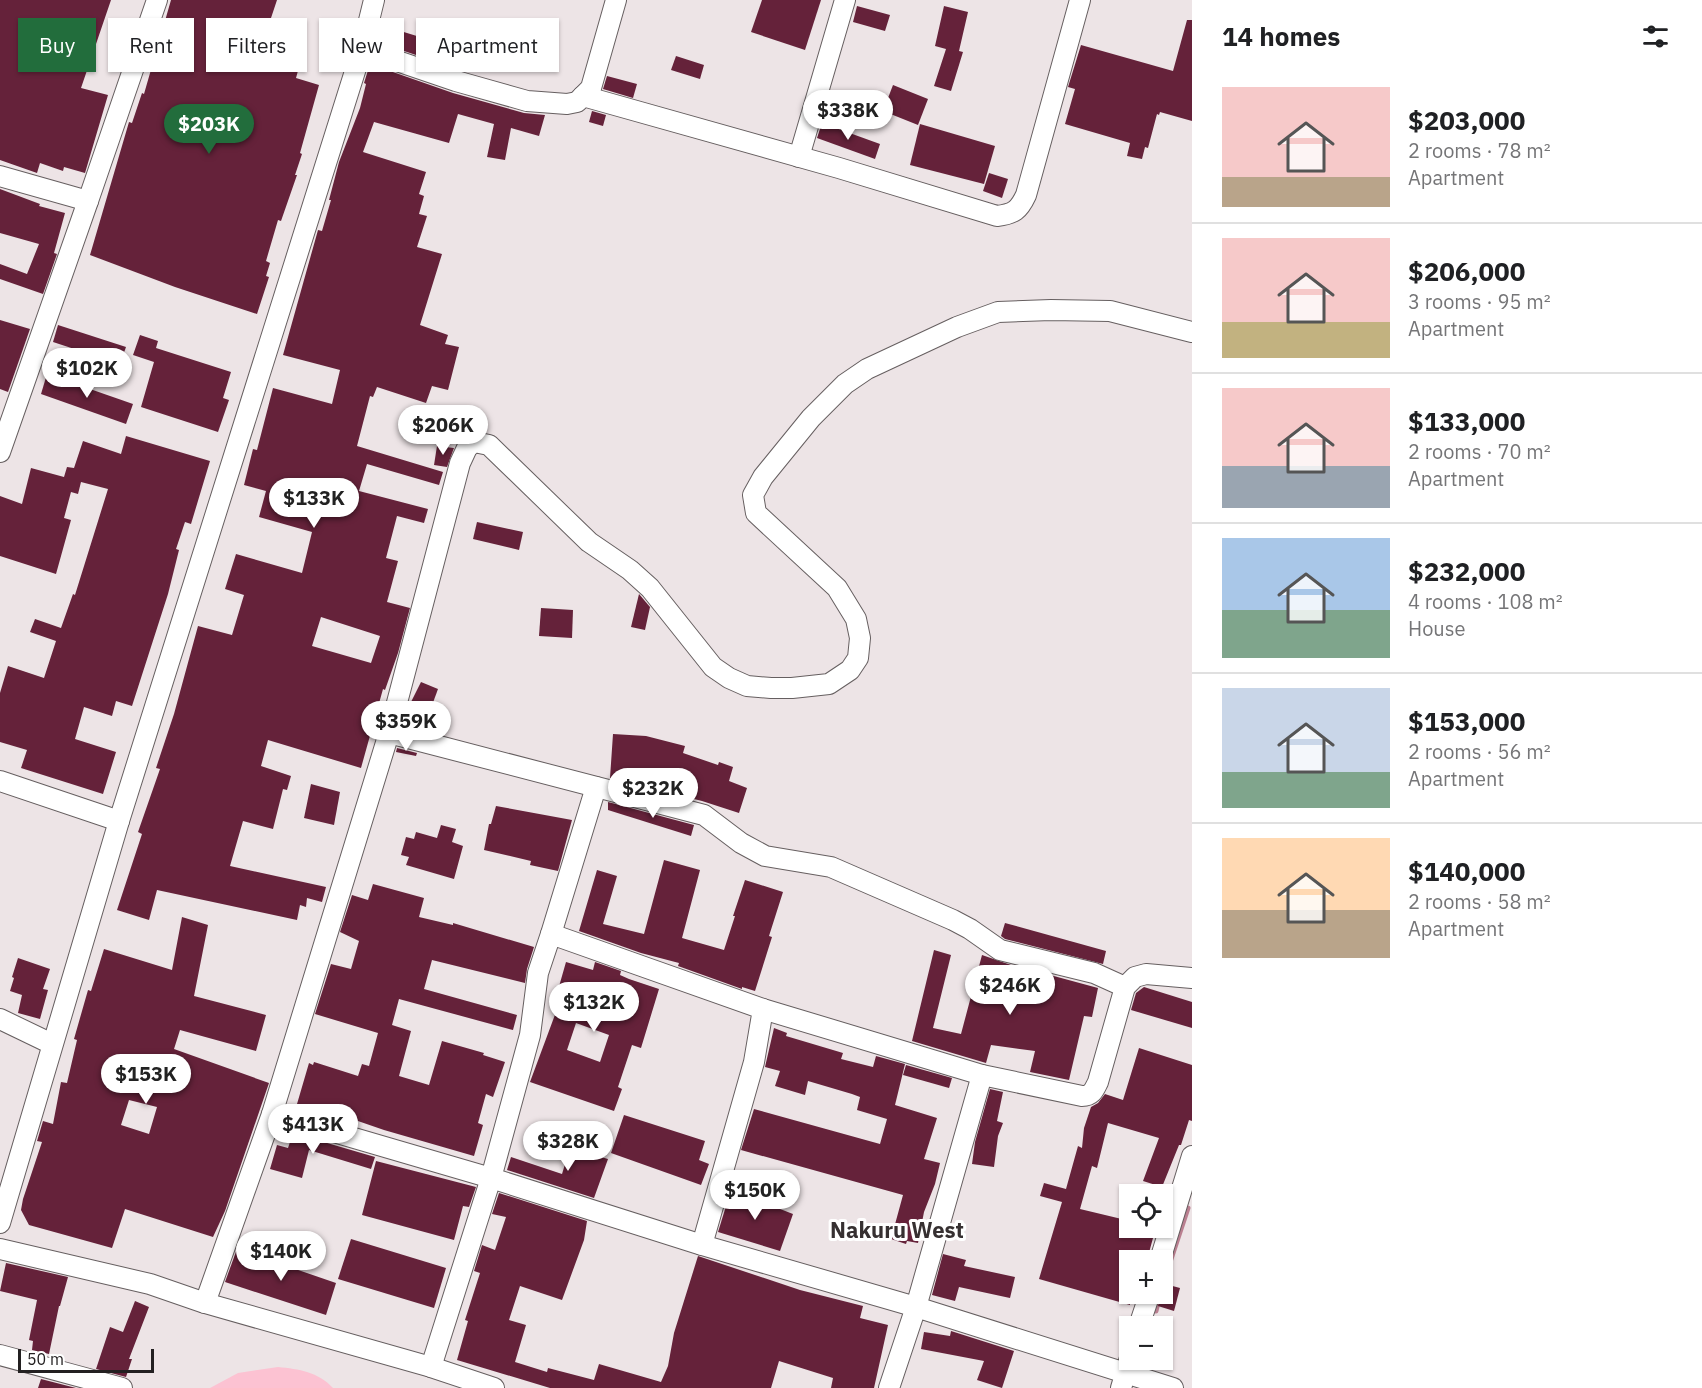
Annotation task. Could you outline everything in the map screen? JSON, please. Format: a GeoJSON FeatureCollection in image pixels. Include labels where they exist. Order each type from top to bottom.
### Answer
{"type":"FeatureCollection","features":[{"type":"Feature","properties":{"kind":"street"},"geometry":{"type":"LineString","coordinates":[[0,452],[157,0]]}},
{"type":"Feature","properties":{"kind":"street"},"geometry":{"type":"LineString","coordinates":[[370,18],[374,0]]}},
{"type":"Feature","properties":{"kind":"street"},"geometry":{"type":"LineString","coordinates":[[404,63],[527,101],[567,104],[577,102],[591,88],[616,0]]}},
{"type":"Feature","properties":{"kind":"street"},"geometry":{"type":"LineString","coordinates":[[799,157],[845,0]]}},
{"type":"Feature","properties":{"kind":"street"},"geometry":{"type":"LineString","coordinates":[[583,96],[998,216],[1012,214],[1020,208],[1026,195],[1080,0]]}},
{"type":"Feature","properties":{"kind":"street"},"geometry":{"type":"LineString","coordinates":[[0,1223],[119,821],[355,72]]}},
{"type":"Feature","properties":{"kind":"street"},"geometry":{"type":"LineString","coordinates":[[0,176],[88,201]]}},
{"type":"Feature","properties":{"kind":"street"},"geometry":{"type":"LineString","coordinates":[[205,1303],[273,1114],[389,733],[460,463],[467,448],[474,442],[489,445],[589,542],[630,570],[650,588],[714,667],[729,678],[747,686],[771,688],[829,684],[850,670],[858,658],[860,638],[856,619],[837,588],[756,513],[753,495],[763,477],[811,418],[845,384],[867,369],[957,327],[998,312],[1110,311],[1192,332]]}},
{"type":"Feature","properties":{"kind":"street"},"geometry":{"type":"LineString","coordinates":[[389,733],[704,814],[741,843],[765,856],[831,867],[953,920],[980,935],[1000,950],[1094,973],[1125,987]]}},
{"type":"Feature","properties":{"kind":"street"},"geometry":{"type":"LineString","coordinates":[[0,781],[119,821]]}},
{"type":"Feature","properties":{"kind":"street"},"geometry":{"type":"LineString","coordinates":[[431,1367],[491,1178],[530,1035],[537,973],[596,787]]}},
{"type":"Feature","properties":{"kind":"street"},"geometry":{"type":"LineString","coordinates":[[550,934],[763,1009],[982,1075],[1088,1096],[1094,1091],[1098,1082],[1125,987],[1135,977],[1146,974],[1192,978]]}},
{"type":"Feature","properties":{"kind":"street"},"geometry":{"type":"LineString","coordinates":[[702,1245],[754,1062],[763,1009]]}},
{"type":"Feature","properties":{"kind":"street"},"geometry":{"type":"LineString","coordinates":[[0,1019],[52,1044]]}},
{"type":"Feature","properties":{"kind":"street"},"geometry":{"type":"LineString","coordinates":[[889,1388],[916,1307],[982,1075]]}},
{"type":"Feature","properties":{"kind":"street"},"geometry":{"type":"LineString","coordinates":[[273,1114],[491,1178],[702,1245],[916,1307],[1173,1388]]}},
{"type":"Feature","properties":{"kind":"street"},"geometry":{"type":"LineString","coordinates":[[1163,1250],[1192,1156]]}},
{"type":"Feature","properties":{"kind":"street"},"geometry":{"type":"LineString","coordinates":[[0,1249],[150,1284],[205,1303],[431,1367],[494,1388]]}},
{"type":"Feature","properties":{"kind":"street"},"geometry":{"type":"LineString","coordinates":[[0,1355],[122,1388]]}},
{"type":"Feature","properties":{"kind":"shaded area"},"geometry":{"type":"Polygon","coordinates":[[[278,1367],[308,1372],[321,1378],[333,1388],[210,1388],[238,1373],[278,1367]]]}},
{"type":"Feature","properties":{"kind":"building"},"geometry":{"type":"Polygon","coordinates":[[[0,0],[111,0],[96,44],[96,18],[18,18],[18,72],[86,72],[81,88],[108,95],[85,173],[64,167],[63,171],[40,163],[37,173],[0,160],[0,0]]]}},
{"type":"Feature","properties":{"kind":"building"},"geometry":{"type":"Polygon","coordinates":[[[171,0],[277,0],[271,18],[206,18],[206,72],[298,72],[296,78],[319,85],[300,153],[302,154],[295,175],[297,175],[281,221],[278,220],[266,261],[270,263],[266,276],[269,277],[257,314],[175,287],[90,255],[129,122],[132,123],[150,72],[194,72],[194,18],[166,18],[171,0]]]}},
{"type":"Feature","properties":{"kind":"building"},"geometry":{"type":"Polygon","coordinates":[[[762,0],[821,0],[805,50],[751,32],[762,0]]]}},
{"type":"Feature","properties":{"kind":"building"},"geometry":{"type":"Polygon","coordinates":[[[857,6],[890,15],[885,31],[853,22],[857,6]]]}},
{"type":"Feature","properties":{"kind":"building"},"geometry":{"type":"Polygon","coordinates":[[[944,6],[968,12],[959,51],[963,52],[951,91],[934,86],[946,49],[935,46],[944,6]]]}},
{"type":"Feature","properties":{"kind":"building"},"geometry":{"type":"Polygon","coordinates":[[[1187,20],[1192,20],[1192,121],[1160,112],[1159,115],[1157,114],[1148,148],[1145,147],[1142,159],[1127,156],[1130,143],[1065,124],[1075,89],[1068,87],[1081,45],[1173,71],[1187,20]]]}},
{"type":"Feature","properties":{"kind":"building"},"geometry":{"type":"Polygon","coordinates":[[[404,32],[416,36],[416,55],[404,51],[404,32]]]}},
{"type":"Feature","properties":{"kind":"building"},"geometry":{"type":"Polygon","coordinates":[[[676,56],[704,65],[700,79],[671,70],[676,56]]]}},
{"type":"Feature","properties":{"kind":"building"},"geometry":{"type":"Polygon","coordinates":[[[367,72],[393,72],[453,93],[524,113],[545,115],[539,136],[511,128],[505,160],[487,157],[494,124],[458,114],[449,143],[374,122],[363,152],[426,172],[419,194],[424,196],[419,214],[427,216],[417,247],[442,254],[420,325],[448,335],[445,344],[459,347],[448,390],[432,386],[426,403],[377,387],[373,397],[370,396],[357,446],[443,472],[439,485],[367,464],[359,491],[428,509],[424,523],[397,516],[386,558],[398,561],[387,602],[410,608],[398,653],[385,690],[383,689],[361,768],[268,740],[261,766],[291,776],[287,790],[283,789],[273,829],[243,821],[230,866],[326,887],[322,902],[307,898],[306,907],[300,905],[297,920],[157,890],[149,920],[117,910],[142,834],[138,832],[160,769],[156,768],[174,714],[198,626],[232,635],[244,595],[225,589],[236,554],[302,573],[312,532],[259,517],[266,491],[244,485],[253,449],[257,450],[273,388],[332,404],[340,370],[283,355],[318,230],[322,231],[339,162],[360,108],[366,84],[364,83],[367,72]],[[321,617],[312,646],[371,663],[380,636],[321,617]]]}},
{"type":"Feature","properties":{"kind":"building"},"geometry":{"type":"Polygon","coordinates":[[[607,76],[637,84],[633,98],[603,89],[607,76]]]}},
{"type":"Feature","properties":{"kind":"building"},"geometry":{"type":"Polygon","coordinates":[[[893,85],[928,99],[918,125],[883,111],[893,85]]]}},
{"type":"Feature","properties":{"kind":"building"},"geometry":{"type":"Polygon","coordinates":[[[592,111],[606,115],[603,126],[589,122],[592,111]]]}},
{"type":"Feature","properties":{"kind":"building"},"geometry":{"type":"Polygon","coordinates":[[[822,123],[880,144],[875,159],[817,138],[822,123]]]}},
{"type":"Feature","properties":{"kind":"building"},"geometry":{"type":"Polygon","coordinates":[[[920,124],[995,146],[984,184],[910,165],[920,124]]]}},
{"type":"Feature","properties":{"kind":"building"},"geometry":{"type":"Polygon","coordinates":[[[989,173],[1008,179],[1002,198],[983,191],[989,173]]]}},
{"type":"Feature","properties":{"kind":"building"},"geometry":{"type":"Polygon","coordinates":[[[0,189],[40,204],[39,206],[65,213],[54,253],[57,254],[43,294],[0,279],[0,264],[27,274],[39,244],[0,233],[0,189]]]}},
{"type":"Feature","properties":{"kind":"building"},"geometry":{"type":"Polygon","coordinates":[[[0,320],[30,329],[8,392],[0,389],[0,320]]]}},
{"type":"Feature","properties":{"kind":"building"},"geometry":{"type":"Polygon","coordinates":[[[58,325],[126,347],[120,364],[53,342],[58,325]]]}},
{"type":"Feature","properties":{"kind":"building"},"geometry":{"type":"Polygon","coordinates":[[[140,335],[158,341],[156,348],[231,372],[223,398],[229,400],[218,432],[141,407],[154,362],[133,355],[140,335]]]}},
{"type":"Feature","properties":{"kind":"building"},"geometry":{"type":"Polygon","coordinates":[[[47,374],[133,404],[126,424],[41,394],[47,374]]]}},
{"type":"Feature","properties":{"kind":"building"},"geometry":{"type":"Polygon","coordinates":[[[126,436],[210,461],[191,524],[185,522],[176,549],[179,550],[168,594],[132,706],[116,701],[112,716],[84,707],[75,739],[116,752],[103,794],[21,768],[27,750],[0,742],[0,693],[8,666],[44,678],[56,641],[30,632],[35,619],[61,628],[73,594],[75,595],[108,489],[81,482],[78,494],[71,492],[64,518],[71,520],[56,574],[0,556],[0,496],[22,504],[31,468],[64,477],[67,467],[74,468],[83,441],[121,454],[126,436]]]}},
{"type":"Feature","properties":{"kind":"building"},"geometry":{"type":"Polygon","coordinates":[[[437,446],[454,448],[447,467],[434,465],[437,446]]]}},
{"type":"Feature","properties":{"kind":"building"},"geometry":{"type":"Polygon","coordinates":[[[477,522],[523,532],[519,550],[473,539],[477,522]]]}},
{"type":"Feature","properties":{"kind":"building"},"geometry":{"type":"Polygon","coordinates":[[[639,594],[650,607],[645,630],[631,627],[639,594]]]}},
{"type":"Feature","properties":{"kind":"building"},"geometry":{"type":"Polygon","coordinates":[[[541,608],[573,610],[572,638],[539,636],[541,608]]]}},
{"type":"Feature","properties":{"kind":"building"},"geometry":{"type":"Polygon","coordinates":[[[421,682],[438,689],[423,730],[404,724],[421,682]]]}},
{"type":"Feature","properties":{"kind":"building"},"geometry":{"type":"Polygon","coordinates":[[[613,734],[646,736],[685,746],[683,753],[718,765],[719,762],[733,767],[729,781],[747,788],[739,813],[702,801],[610,778],[613,734]]]}},
{"type":"Feature","properties":{"kind":"building"},"geometry":{"type":"Polygon","coordinates":[[[397,748],[417,753],[416,756],[396,752],[397,748]]]}},
{"type":"Feature","properties":{"kind":"building"},"geometry":{"type":"Polygon","coordinates":[[[311,784],[340,792],[334,825],[304,818],[311,784]]]}},
{"type":"Feature","properties":{"kind":"building"},"geometry":{"type":"Polygon","coordinates":[[[608,802],[694,825],[691,836],[608,810],[608,802]]]}},
{"type":"Feature","properties":{"kind":"building"},"geometry":{"type":"Polygon","coordinates":[[[496,806],[572,820],[558,871],[530,865],[531,861],[484,850],[489,824],[491,824],[496,806]]]}},
{"type":"Feature","properties":{"kind":"building"},"geometry":{"type":"Polygon","coordinates":[[[441,825],[456,829],[452,842],[463,846],[454,879],[406,865],[409,857],[401,855],[406,837],[414,839],[416,832],[437,838],[441,825]]]}},
{"type":"Feature","properties":{"kind":"building"},"geometry":{"type":"Polygon","coordinates":[[[664,860],[700,870],[682,938],[724,950],[745,880],[783,892],[755,991],[742,987],[742,989],[678,966],[679,963],[641,953],[579,931],[597,870],[617,876],[603,924],[644,934],[664,860]]]}},
{"type":"Feature","properties":{"kind":"building"},"geometry":{"type":"Polygon","coordinates":[[[373,884],[424,898],[419,917],[453,925],[453,923],[534,947],[525,983],[432,960],[424,989],[517,1015],[513,1030],[399,999],[392,1025],[411,1031],[399,1076],[429,1085],[442,1041],[484,1053],[483,1055],[505,1062],[493,1097],[486,1094],[478,1123],[483,1125],[474,1156],[384,1130],[326,1110],[325,1113],[297,1104],[309,1063],[313,1065],[314,1062],[358,1076],[362,1064],[369,1066],[378,1033],[315,1014],[331,964],[351,969],[359,941],[340,932],[352,895],[368,900],[373,884]]]}},
{"type":"Feature","properties":{"kind":"building"},"geometry":{"type":"Polygon","coordinates":[[[182,917],[208,925],[194,996],[266,1015],[256,1051],[180,1030],[174,1049],[269,1083],[225,1211],[213,1237],[125,1209],[112,1248],[29,1225],[21,1210],[42,1142],[37,1141],[43,1121],[53,1124],[61,1082],[67,1083],[77,1040],[74,1039],[88,990],[91,991],[104,949],[172,970],[182,917]],[[129,1100],[121,1125],[149,1134],[157,1107],[129,1100]]]}},
{"type":"Feature","properties":{"kind":"building"},"geometry":{"type":"Polygon","coordinates":[[[1005,923],[1106,951],[1103,964],[1005,939],[1001,936],[1005,923]]]}},
{"type":"Feature","properties":{"kind":"building"},"geometry":{"type":"Polygon","coordinates":[[[934,950],[951,955],[933,1028],[961,1034],[982,955],[1011,965],[1009,975],[1036,981],[1039,972],[1098,988],[1092,1017],[1084,1016],[1069,1080],[1030,1072],[1035,1051],[991,1045],[986,1063],[912,1041],[934,950]]]}},
{"type":"Feature","properties":{"kind":"building"},"geometry":{"type":"Polygon","coordinates":[[[18,958],[50,969],[43,989],[48,990],[40,1019],[18,1013],[22,995],[10,991],[18,958]]]}},
{"type":"Feature","properties":{"kind":"building"},"geometry":{"type":"Polygon","coordinates":[[[566,962],[593,970],[595,962],[621,971],[620,975],[629,979],[659,989],[641,1048],[632,1045],[618,1087],[622,1089],[614,1111],[530,1082],[556,1012],[552,1011],[566,962]],[[576,1023],[567,1050],[600,1062],[609,1035],[576,1023]]]}},
{"type":"Feature","properties":{"kind":"building"},"geometry":{"type":"Polygon","coordinates":[[[1144,987],[1192,1002],[1192,1028],[1131,1010],[1136,993],[1144,987]]]}},
{"type":"Feature","properties":{"kind":"building"},"geometry":{"type":"Polygon","coordinates":[[[774,1028],[787,1033],[786,1036],[843,1053],[841,1059],[873,1067],[876,1056],[905,1064],[895,1105],[937,1118],[924,1159],[940,1163],[924,1212],[918,1243],[907,1241],[906,1244],[891,1239],[903,1195],[741,1150],[754,1109],[880,1144],[887,1119],[857,1110],[860,1097],[808,1081],[805,1095],[775,1086],[780,1071],[765,1067],[774,1028]]]}},
{"type":"Feature","properties":{"kind":"building"},"geometry":{"type":"Polygon","coordinates":[[[1139,1048],[1192,1065],[1192,1121],[1189,1120],[1181,1145],[1179,1145],[1163,1184],[1143,1181],[1159,1138],[1108,1123],[1097,1168],[1092,1166],[1080,1209],[1119,1218],[1119,1238],[1153,1238],[1150,1250],[1119,1250],[1119,1302],[1039,1279],[1062,1202],[1040,1196],[1044,1183],[1066,1189],[1078,1146],[1082,1148],[1084,1128],[1091,1107],[1098,1103],[1105,1094],[1123,1100],[1139,1048]]]}},
{"type":"Feature","properties":{"kind":"building"},"geometry":{"type":"Polygon","coordinates":[[[906,1065],[952,1078],[949,1088],[903,1075],[906,1065]]]}},
{"type":"Feature","properties":{"kind":"building"},"geometry":{"type":"Polygon","coordinates":[[[990,1089],[1003,1092],[997,1121],[1003,1123],[998,1136],[994,1167],[972,1164],[975,1142],[990,1089]]]}},
{"type":"Feature","properties":{"kind":"building"},"geometry":{"type":"Polygon","coordinates":[[[624,1115],[705,1141],[699,1160],[709,1164],[701,1185],[611,1153],[624,1115]]]}},
{"type":"Feature","properties":{"kind":"building"},"geometry":{"type":"Polygon","coordinates":[[[293,1133],[375,1157],[371,1169],[309,1150],[302,1178],[270,1169],[277,1145],[288,1148],[293,1133]]]}},
{"type":"Feature","properties":{"kind":"building"},"geometry":{"type":"Polygon","coordinates":[[[570,1148],[608,1159],[594,1198],[507,1170],[511,1157],[562,1174],[570,1148]]]}},
{"type":"Feature","properties":{"kind":"building"},"geometry":{"type":"Polygon","coordinates":[[[376,1161],[476,1187],[469,1207],[463,1206],[454,1240],[362,1215],[376,1161]]]}},
{"type":"Feature","properties":{"kind":"building"},"geometry":{"type":"Polygon","coordinates":[[[731,1190],[793,1214],[780,1251],[718,1232],[731,1190]]]}},
{"type":"Feature","properties":{"kind":"building"},"geometry":{"type":"Polygon","coordinates":[[[499,1193],[587,1221],[584,1240],[562,1300],[520,1286],[509,1320],[526,1325],[515,1362],[547,1372],[548,1368],[594,1380],[599,1364],[661,1382],[668,1366],[674,1333],[698,1256],[800,1290],[863,1306],[860,1318],[888,1325],[874,1388],[831,1388],[833,1378],[779,1361],[771,1388],[550,1388],[457,1360],[468,1321],[465,1320],[480,1273],[474,1271],[482,1245],[495,1250],[506,1217],[492,1214],[499,1193]]]}},
{"type":"Feature","properties":{"kind":"building"},"geometry":{"type":"Polygon","coordinates":[[[351,1239],[446,1268],[434,1308],[338,1279],[351,1239]]]}},
{"type":"Feature","properties":{"kind":"building"},"geometry":{"type":"Polygon","coordinates":[[[237,1249],[336,1283],[326,1315],[225,1282],[237,1249]]]}},
{"type":"Feature","properties":{"kind":"building"},"geometry":{"type":"Polygon","coordinates":[[[943,1254],[966,1260],[964,1266],[1015,1277],[1010,1298],[959,1287],[955,1301],[932,1295],[943,1254]]]}},
{"type":"Feature","properties":{"kind":"building"},"geometry":{"type":"Polygon","coordinates":[[[6,1263],[68,1277],[49,1354],[32,1350],[33,1341],[29,1340],[37,1300],[0,1291],[6,1263]]]}},
{"type":"Feature","properties":{"kind":"building"},"geometry":{"type":"Polygon","coordinates":[[[1173,1286],[1180,1288],[1174,1311],[1158,1306],[1159,1304],[1173,1304],[1173,1286]]]}},
{"type":"Feature","properties":{"kind":"building"},"geometry":{"type":"Polygon","coordinates":[[[135,1301],[149,1307],[129,1359],[132,1359],[126,1377],[96,1369],[110,1327],[123,1332],[135,1301]]]}},
{"type":"Feature","properties":{"kind":"building"},"geometry":{"type":"Polygon","coordinates":[[[951,1331],[1014,1351],[1002,1388],[977,1380],[984,1361],[921,1349],[924,1332],[950,1336],[951,1331]]]}},
{"type":"Feature","properties":{"kind":"building"},"geometry":{"type":"Polygon","coordinates":[[[41,1379],[76,1388],[38,1388],[41,1379]]]}},
{"type":"Feature","properties":{"kind":"waterway"},"geometry":{"type":"LineString","coordinates":[[1173,1253],[1188,1208]]}},
{"type":"Feature","properties":{"kind":"waterway"},"geometry":{"type":"LineString","coordinates":[[1156,1311],[1158,1304]]}},
{"type":"Feature","properties":{"kind":"district","name":"Nakuru West"},"geometry":{"type":"Point","coordinates":[897,1230]}}]}
